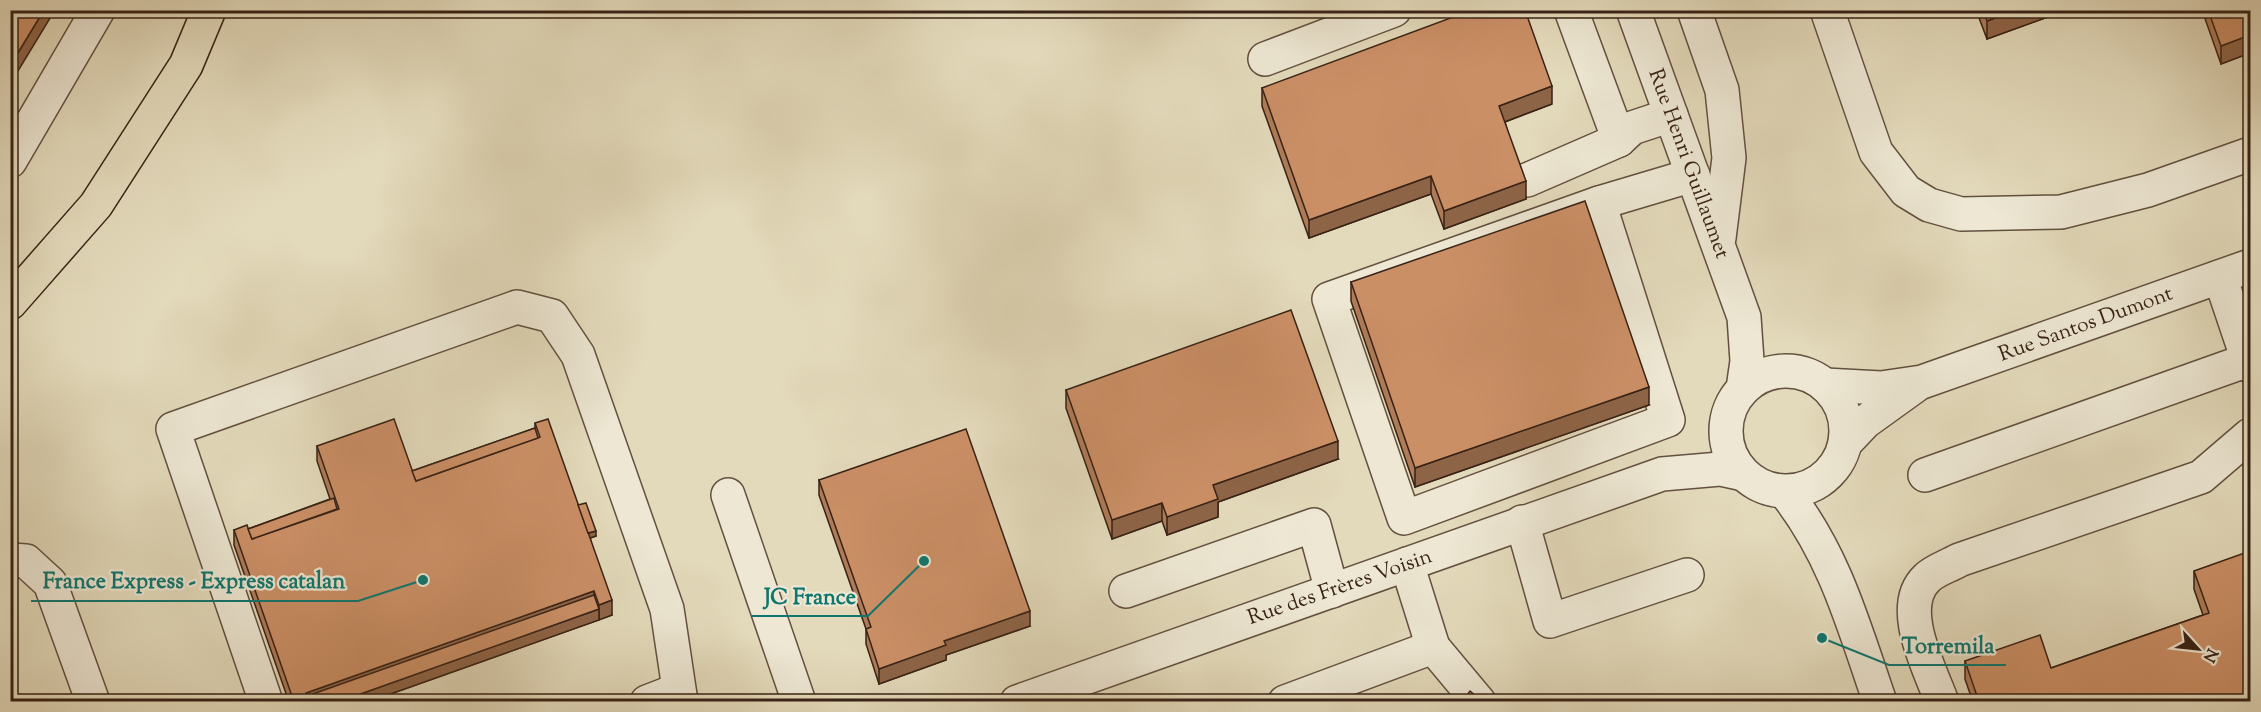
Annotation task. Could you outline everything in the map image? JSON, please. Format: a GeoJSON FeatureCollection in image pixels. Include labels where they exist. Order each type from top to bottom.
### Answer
{"type":"FeatureCollection","features":[{"type":"Feature","properties":{"kind":"main road"},"geometry":{"type":"LineString","coordinates":[[10,303],[96,205],[186,65],[209,10]]}},
{"type":"Feature","properties":{"kind":"street"},"geometry":{"type":"LineString","coordinates":[[10,161],[98,10]]}},
{"type":"Feature","properties":{"kind":"street"},"geometry":{"type":"LineString","coordinates":[[1265,59],[1394,10]]}},
{"type":"Feature","properties":{"kind":"street"},"geometry":{"type":"LineString","coordinates":[[1571,10],[1619,140]]}},
{"type":"Feature","properties":{"kind":"street","name":"Rue Henri Guillaumet"},"geometry":{"type":"LineString","coordinates":[[1633,10],[1744,317],[1747,360],[1743,389]]}},
{"type":"Feature","properties":{"kind":"street"},"geometry":{"type":"LineString","coordinates":[[1694,10],[1722,90],[1729,158],[1718,245]]}},
{"type":"Feature","properties":{"kind":"street"},"geometry":{"type":"LineString","coordinates":[[1827,10],[1876,152],[1906,191],[1929,205],[1961,214],[2061,212],[2148,190],[2250,154]]}},
{"type":"Feature","properties":{"kind":"street"},"geometry":{"type":"LineString","coordinates":[[1527,180],[1619,140],[1632,128],[1671,115]]}},
{"type":"Feature","properties":{"kind":"street"},"geometry":{"type":"LineString","coordinates":[[1599,203],[1668,420],[1404,518],[1329,299],[1599,203],[1693,175]]}},
{"type":"Feature","properties":{"kind":"street","name":"Rue Santos Dumont"},"geometry":{"type":"LineString","coordinates":[[1825,385],[1881,388],[1922,382],[2250,266]]}},
{"type":"Feature","properties":{"kind":"street"},"geometry":{"type":"LineString","coordinates":[[1925,475],[2248,352],[2220,277]]}},
{"type":"Feature","properties":{"kind":"street"},"geometry":{"type":"LineString","coordinates":[[266,702],[173,429],[517,307],[552,316],[578,355],[667,609],[679,696],[647,702]]}},
{"type":"Feature","properties":{"kind":"street","name":"Rue Henri Guillaumet"},"geometry":{"type":"LineString","coordinates":[[1744,317],[1791,371]]}},
{"type":"Feature","properties":{"kind":"street"},"geometry":{"type":"LineString","coordinates":[[1830,562],[1827,521],[1838,457],[1846,427],[1843,411],[1825,385],[1809,375],[1791,371],[1774,372],[1757,378],[1743,389],[1733,403],[1727,419],[1726,439],[1731,458],[1743,474],[1755,483],[1785,492],[1802,489],[1818,483],[1838,457]]}},
{"type":"Feature","properties":{"kind":"street","name":"Rue Santos Dumont"},"geometry":{"type":"LineString","coordinates":[[1838,457],[1865,422],[1922,382]]}},
{"type":"Feature","properties":{"kind":"street","name":"Rue des Frères Voisin"},"geometry":{"type":"LineString","coordinates":[[1017,702],[1662,474],[1709,444],[1727,419]]}},
{"type":"Feature","properties":{"kind":"street"},"geometry":{"type":"LineString","coordinates":[[1942,702],[1920,644],[1913,612],[1917,592],[1927,578],[1959,560],[2201,477],[2250,435]]}},
{"type":"Feature","properties":{"kind":"street","name":"Rue des Frères Voisin"},"geometry":{"type":"LineString","coordinates":[[1662,474],[1719,469],[1743,474]]}},
{"type":"Feature","properties":{"kind":"street"},"geometry":{"type":"LineString","coordinates":[[1785,492],[1808,521],[1830,562],[1880,702]]}},
{"type":"Feature","properties":{"kind":"street"},"geometry":{"type":"LineString","coordinates":[[728,495],[800,702]]}},
{"type":"Feature","properties":{"kind":"street"},"geometry":{"type":"LineString","coordinates":[[1522,522],[1550,621],[1687,575]]}},
{"type":"Feature","properties":{"kind":"street"},"geometry":{"type":"LineString","coordinates":[[1126,591],[1314,525],[1332,591]]}},
{"type":"Feature","properties":{"kind":"street"},"geometry":{"type":"LineString","coordinates":[[10,560],[26,561],[50,583],[93,702]]}},
{"type":"Feature","properties":{"kind":"street"},"geometry":{"type":"LineString","coordinates":[[1407,564],[1433,647],[1479,702]]}},
{"type":"Feature","properties":{"kind":"street"},"geometry":{"type":"LineString","coordinates":[[1285,702],[1433,647]]}},
{"type":"Feature","properties":{"kind":"building"},"geometry":{"type":"Polygon","coordinates":[[[10,10],[44,10],[10,66],[10,10]]]}},
{"type":"Feature","properties":{"kind":"building"},"geometry":{"type":"Polygon","coordinates":[[[1472,10],[1525,10],[1552,86],[1499,106],[1526,181],[1444,211],[1431,176],[1309,220],[1262,88],[1472,10]]]}},
{"type":"Feature","properties":{"kind":"building"},"geometry":{"type":"Polygon","coordinates":[[[1983,10],[2015,10],[1987,21],[1983,10]]]}},
{"type":"Feature","properties":{"kind":"building"},"geometry":{"type":"Polygon","coordinates":[[[2208,10],[2250,10],[2250,35],[2221,46],[2208,10]]]}},
{"type":"Feature","properties":{"kind":"building"},"geometry":{"type":"Polygon","coordinates":[[[1585,201],[1649,387],[1415,468],[1351,282],[1585,201]]]}},
{"type":"Feature","properties":{"kind":"building"},"geometry":{"type":"Polygon","coordinates":[[[1291,310],[1338,441],[1213,485],[1218,499],[1167,517],[1162,503],[1112,520],[1066,390],[1291,310]]]}},
{"type":"Feature","properties":{"kind":"building"},"geometry":{"type":"Polygon","coordinates":[[[394,419],[416,481],[540,437],[535,423],[548,419],[612,600],[599,605],[594,591],[306,693],[309,702],[294,702],[234,530],[247,525],[252,539],[339,509],[317,446],[394,419]]]}},
{"type":"Feature","properties":{"kind":"building"},"geometry":{"type":"Polygon","coordinates":[[[535,428],[538,438],[416,481],[412,471],[535,428]]]}},
{"type":"Feature","properties":{"kind":"building"},"geometry":{"type":"Polygon","coordinates":[[[966,429],[1030,611],[944,641],[946,645],[879,669],[866,629],[871,627],[819,480],[966,429]]]}},
{"type":"Feature","properties":{"kind":"building"},"geometry":{"type":"Polygon","coordinates":[[[334,498],[337,509],[252,539],[248,529],[334,498]]]}},
{"type":"Feature","properties":{"kind":"building"},"geometry":{"type":"Polygon","coordinates":[[[586,503],[596,531],[588,533],[578,505],[586,503]]]}},
{"type":"Feature","properties":{"kind":"building"},"geometry":{"type":"Polygon","coordinates":[[[2250,551],[2250,702],[1979,702],[1965,661],[2040,635],[2051,668],[2209,613],[2194,571],[2250,551]]]}},
{"type":"Feature","properties":{"kind":"building"},"geometry":{"type":"Polygon","coordinates":[[[594,595],[599,609],[338,702],[309,702],[307,696],[594,595]]]}},
{"type":"Feature","properties":{"kind":"building"},"geometry":{"type":"Polygon","coordinates":[[[1470,691],[1483,702],[1462,702],[1470,691]]]}},
{"type":"Feature","properties":{"kind":"building"},"geometry":{"type":"Polygon","coordinates":[[[34,698],[35,702],[23,702],[34,698]]]}},
{"type":"Feature","properties":{"kind":"place","name":"JC France"},"geometry":{"type":"Point","coordinates":[924,561]}},
{"type":"Feature","properties":{"kind":"place","name":"France Express - Express catalan"},"geometry":{"type":"Point","coordinates":[423,580]}},
{"type":"Feature","properties":{"kind":"place","name":"Torremila"},"geometry":{"type":"Point","coordinates":[1822,638]}}]}
